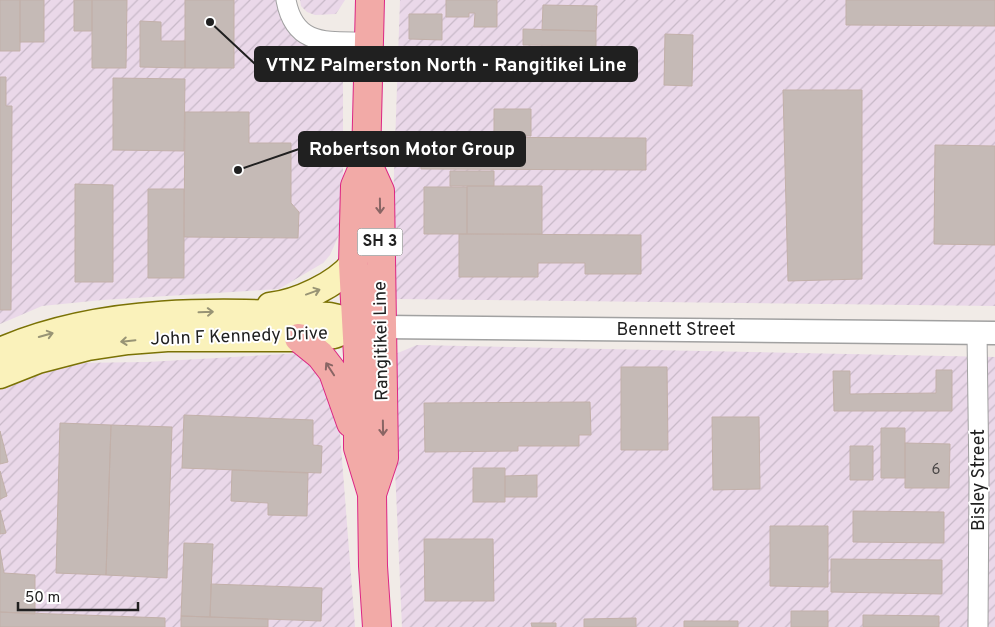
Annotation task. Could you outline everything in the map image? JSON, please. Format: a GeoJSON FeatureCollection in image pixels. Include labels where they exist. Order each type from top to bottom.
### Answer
{"type":"FeatureCollection","features":[{"type":"Feature","properties":{"kind":"highway","name":"Rangitikei Line"},"geometry":{"type":"LineString","coordinates":[[370,0],[366,160],[354,186],[353,264],[369,326],[384,458],[372,494]]}},
{"type":"Feature","properties":{"kind":"highway","name":"Rangitikei Line"},"geometry":{"type":"LineString","coordinates":[[366,160],[380,191],[358,448],[372,494],[373,566],[377,627]]}},
{"type":"Feature","properties":{"kind":"highway"},"geometry":{"type":"LineString","coordinates":[[299,338],[320,355],[333,372],[344,399],[358,448]]}},
{"type":"Feature","properties":{"kind":"main road"},"geometry":{"type":"LineString","coordinates":[[232,311],[278,305],[321,290],[344,275],[353,264]]}},
{"type":"Feature","properties":{"kind":"main road","name":"John F Kennedy Drive"},"geometry":{"type":"LineString","coordinates":[[0,375],[38,360],[88,347],[128,341],[167,326],[232,311],[329,316],[369,326]]}},
{"type":"Feature","properties":{"kind":"main road","name":"John F Kennedy Drive"},"geometry":{"type":"LineString","coordinates":[[0,351],[19,343],[77,326],[117,318],[167,326],[299,338],[334,335],[369,326]]}},
{"type":"Feature","properties":{"kind":"street"},"geometry":{"type":"LineString","coordinates":[[286,0],[288,12],[294,23],[302,33],[311,38],[321,41],[368,42]]}},
{"type":"Feature","properties":{"kind":"street","name":"Bennett Street"},"geometry":{"type":"LineString","coordinates":[[369,326],[986,333]]}},
{"type":"Feature","properties":{"kind":"street","name":"Bisley Street"},"geometry":{"type":"LineString","coordinates":[[978,627],[979,472],[986,333]]}},
{"type":"Feature","properties":{"kind":"shaded area"},"geometry":{"type":"Polygon","coordinates":[[[0,0],[281,0],[310,46],[339,51],[343,60],[343,226],[330,255],[323,263],[279,289],[102,300],[42,306],[0,324],[0,0]]]}},
{"type":"Feature","properties":{"kind":"shaded area"},"geometry":{"type":"Polygon","coordinates":[[[300,0],[345,0],[336,14],[315,15],[307,12],[301,6],[300,0]]]}},
{"type":"Feature","properties":{"kind":"shaded area"},"geometry":{"type":"Polygon","coordinates":[[[400,0],[995,0],[995,306],[395,299],[390,289],[400,0]]]}},
{"type":"Feature","properties":{"kind":"shaded area"},"geometry":{"type":"Polygon","coordinates":[[[417,345],[995,357],[995,627],[402,627],[395,468],[393,355],[417,345]]]}},
{"type":"Feature","properties":{"kind":"shaded area"},"geometry":{"type":"Polygon","coordinates":[[[303,353],[334,388],[340,434],[355,627],[0,627],[0,388],[74,363],[147,362],[303,353]]]}},
{"type":"Feature","properties":{"kind":"building"},"geometry":{"type":"Polygon","coordinates":[[[0,0],[20,0],[20,51],[0,51],[0,0]]]}},
{"type":"Feature","properties":{"kind":"building"},"geometry":{"type":"Polygon","coordinates":[[[20,0],[44,0],[44,42],[20,42],[20,0]]]}},
{"type":"Feature","properties":{"kind":"building"},"geometry":{"type":"Polygon","coordinates":[[[74,0],[92,0],[92,31],[74,31],[74,0]]]}},
{"type":"Feature","properties":{"kind":"building"},"geometry":{"type":"Polygon","coordinates":[[[92,0],[127,0],[126,68],[92,68],[92,0]]]}},
{"type":"Feature","properties":{"kind":"building"},"geometry":{"type":"Polygon","coordinates":[[[185,0],[234,0],[234,68],[185,68],[185,0]]]}},
{"type":"Feature","properties":{"kind":"building"},"geometry":{"type":"Polygon","coordinates":[[[446,0],[497,0],[497,27],[474,27],[475,13],[469,13],[469,17],[446,17],[446,0]]]}},
{"type":"Feature","properties":{"kind":"building"},"geometry":{"type":"Polygon","coordinates":[[[846,0],[995,0],[995,26],[846,25],[846,0]]]}},
{"type":"Feature","properties":{"kind":"building"},"geometry":{"type":"Polygon","coordinates":[[[543,5],[597,6],[596,31],[542,30],[543,5]]]}},
{"type":"Feature","properties":{"kind":"building"},"geometry":{"type":"Polygon","coordinates":[[[409,14],[442,14],[442,40],[409,39],[409,14]]]}},
{"type":"Feature","properties":{"kind":"building"},"geometry":{"type":"Polygon","coordinates":[[[140,21],[161,22],[161,41],[185,41],[185,68],[140,67],[140,21]]]}},
{"type":"Feature","properties":{"kind":"building"},"geometry":{"type":"Polygon","coordinates":[[[523,29],[596,31],[596,46],[523,45],[523,29]]]}},
{"type":"Feature","properties":{"kind":"building"},"geometry":{"type":"Polygon","coordinates":[[[665,34],[693,35],[692,86],[664,85],[665,34]]]}},
{"type":"Feature","properties":{"kind":"building"},"geometry":{"type":"Polygon","coordinates":[[[0,77],[6,77],[6,106],[12,106],[11,310],[0,310],[0,77]]]}},
{"type":"Feature","properties":{"kind":"building"},"geometry":{"type":"Polygon","coordinates":[[[113,78],[185,79],[184,151],[113,150],[113,78]]]}},
{"type":"Feature","properties":{"kind":"building"},"geometry":{"type":"Polygon","coordinates":[[[783,90],[862,90],[862,279],[788,281],[783,90]]]}},
{"type":"Feature","properties":{"kind":"building"},"geometry":{"type":"Polygon","coordinates":[[[494,109],[531,109],[531,136],[494,135],[494,109]]]}},
{"type":"Feature","properties":{"kind":"building"},"geometry":{"type":"Polygon","coordinates":[[[185,112],[249,112],[249,143],[291,143],[291,203],[299,212],[298,238],[184,237],[185,112]]]}},
{"type":"Feature","properties":{"kind":"building"},"geometry":{"type":"Polygon","coordinates":[[[421,137],[646,138],[646,170],[421,169],[421,137]]]}},
{"type":"Feature","properties":{"kind":"building"},"geometry":{"type":"Polygon","coordinates":[[[935,145],[995,146],[995,245],[934,244],[935,145]]]}},
{"type":"Feature","properties":{"kind":"building"},"geometry":{"type":"Polygon","coordinates":[[[450,171],[494,171],[494,186],[450,186],[450,171]]]}},
{"type":"Feature","properties":{"kind":"building"},"geometry":{"type":"Polygon","coordinates":[[[75,184],[113,185],[113,282],[75,282],[75,184]]]}},
{"type":"Feature","properties":{"kind":"building"},"geometry":{"type":"Polygon","coordinates":[[[467,186],[542,186],[542,234],[467,234],[467,186]]]}},
{"type":"Feature","properties":{"kind":"building"},"geometry":{"type":"Polygon","coordinates":[[[424,187],[467,187],[467,234],[424,234],[424,187]]]}},
{"type":"Feature","properties":{"kind":"building"},"geometry":{"type":"Polygon","coordinates":[[[148,189],[184,189],[184,278],[148,278],[148,189]]]}},
{"type":"Feature","properties":{"kind":"building"},"geometry":{"type":"Polygon","coordinates":[[[459,234],[641,235],[641,274],[585,274],[585,263],[538,263],[538,277],[459,277],[459,234]]]}},
{"type":"Feature","properties":{"kind":"building"},"geometry":{"type":"Polygon","coordinates":[[[621,367],[667,367],[668,450],[621,450],[621,367]]]}},
{"type":"Feature","properties":{"kind":"building"},"geometry":{"type":"Polygon","coordinates":[[[936,370],[952,370],[952,411],[834,411],[833,371],[850,371],[850,394],[936,393],[936,370]]]}},
{"type":"Feature","properties":{"kind":"building"},"geometry":{"type":"Polygon","coordinates":[[[590,402],[591,435],[579,435],[579,446],[518,446],[518,451],[425,452],[424,403],[590,402]]]}},
{"type":"Feature","properties":{"kind":"building"},"geometry":{"type":"Polygon","coordinates":[[[184,415],[313,420],[313,445],[322,446],[321,473],[182,468],[184,415]]]}},
{"type":"Feature","properties":{"kind":"building"},"geometry":{"type":"Polygon","coordinates":[[[712,417],[759,417],[760,489],[713,490],[712,417]]]}},
{"type":"Feature","properties":{"kind":"building"},"geometry":{"type":"Polygon","coordinates":[[[60,423],[111,425],[106,575],[56,573],[60,423]]]}},
{"type":"Feature","properties":{"kind":"building"},"geometry":{"type":"Polygon","coordinates":[[[111,425],[172,427],[167,578],[106,575],[111,425]]]}},
{"type":"Feature","properties":{"kind":"building"},"geometry":{"type":"Polygon","coordinates":[[[881,428],[905,428],[905,478],[881,478],[881,428]]]}},
{"type":"Feature","properties":{"kind":"building"},"geometry":{"type":"Polygon","coordinates":[[[0,431],[8,462],[0,464],[0,431]]]}},
{"type":"Feature","properties":{"kind":"building"},"geometry":{"type":"Polygon","coordinates":[[[905,443],[950,444],[949,488],[905,488],[905,443]]]}},
{"type":"Feature","properties":{"kind":"building"},"geometry":{"type":"Polygon","coordinates":[[[850,446],[873,446],[873,480],[850,480],[850,446]]]}},
{"type":"Feature","properties":{"kind":"building"},"geometry":{"type":"Polygon","coordinates":[[[473,468],[505,468],[505,502],[473,502],[473,468]]]}},
{"type":"Feature","properties":{"kind":"building"},"geometry":{"type":"Polygon","coordinates":[[[232,470],[308,473],[307,516],[268,515],[268,503],[231,501],[232,470]]]}},
{"type":"Feature","properties":{"kind":"building"},"geometry":{"type":"Polygon","coordinates":[[[0,471],[7,496],[0,499],[0,471]]]}},
{"type":"Feature","properties":{"kind":"building"},"geometry":{"type":"Polygon","coordinates":[[[537,475],[537,497],[505,497],[505,476],[537,475]]]}},
{"type":"Feature","properties":{"kind":"building"},"geometry":{"type":"Polygon","coordinates":[[[0,510],[6,533],[0,534],[0,510]]]}},
{"type":"Feature","properties":{"kind":"building"},"geometry":{"type":"Polygon","coordinates":[[[853,511],[944,512],[944,543],[853,542],[853,511]]]}},
{"type":"Feature","properties":{"kind":"building"},"geometry":{"type":"Polygon","coordinates":[[[770,526],[828,526],[828,587],[770,586],[770,526]]]}},
{"type":"Feature","properties":{"kind":"building"},"geometry":{"type":"Polygon","coordinates":[[[424,539],[493,539],[494,601],[425,601],[424,539]]]}},
{"type":"Feature","properties":{"kind":"building"},"geometry":{"type":"Polygon","coordinates":[[[184,543],[213,544],[210,617],[181,616],[184,543]]]}},
{"type":"Feature","properties":{"kind":"building"},"geometry":{"type":"Polygon","coordinates":[[[0,550],[4,573],[35,575],[35,614],[0,612],[0,550]]]}},
{"type":"Feature","properties":{"kind":"building"},"geometry":{"type":"Polygon","coordinates":[[[831,559],[942,560],[942,594],[831,592],[831,559]]]}},
{"type":"Feature","properties":{"kind":"building"},"geometry":{"type":"Polygon","coordinates":[[[211,584],[322,588],[321,621],[210,617],[211,584]]]}},
{"type":"Feature","properties":{"kind":"building"},"geometry":{"type":"Polygon","coordinates":[[[791,611],[828,611],[828,627],[791,627],[791,611]]]}},
{"type":"Feature","properties":{"kind":"building"},"geometry":{"type":"Polygon","coordinates":[[[0,612],[165,618],[165,627],[0,627],[0,612]]]}},
{"type":"Feature","properties":{"kind":"building"},"geometry":{"type":"Polygon","coordinates":[[[863,615],[939,616],[939,627],[863,627],[863,615]]]}},
{"type":"Feature","properties":{"kind":"building"},"geometry":{"type":"Polygon","coordinates":[[[181,616],[268,619],[268,627],[181,627],[181,616]]]}},
{"type":"Feature","properties":{"kind":"building"},"geometry":{"type":"Polygon","coordinates":[[[636,618],[636,627],[584,627],[584,619],[636,618]]]}},
{"type":"Feature","properties":{"kind":"building"},"geometry":{"type":"Polygon","coordinates":[[[684,621],[738,621],[738,627],[684,627],[684,621]]]}},
{"type":"Feature","properties":{"kind":"building"},"geometry":{"type":"Polygon","coordinates":[[[531,623],[556,623],[556,627],[532,627],[531,623]]]}},
{"type":"Feature","properties":{"kind":"place","name":"VTNZ Palmerston North - Rangitikei Line"},"geometry":{"type":"Point","coordinates":[210,22]}},
{"type":"Feature","properties":{"kind":"place","name":"Robertson Motor Group"},"geometry":{"type":"Point","coordinates":[238,170]}}]}
